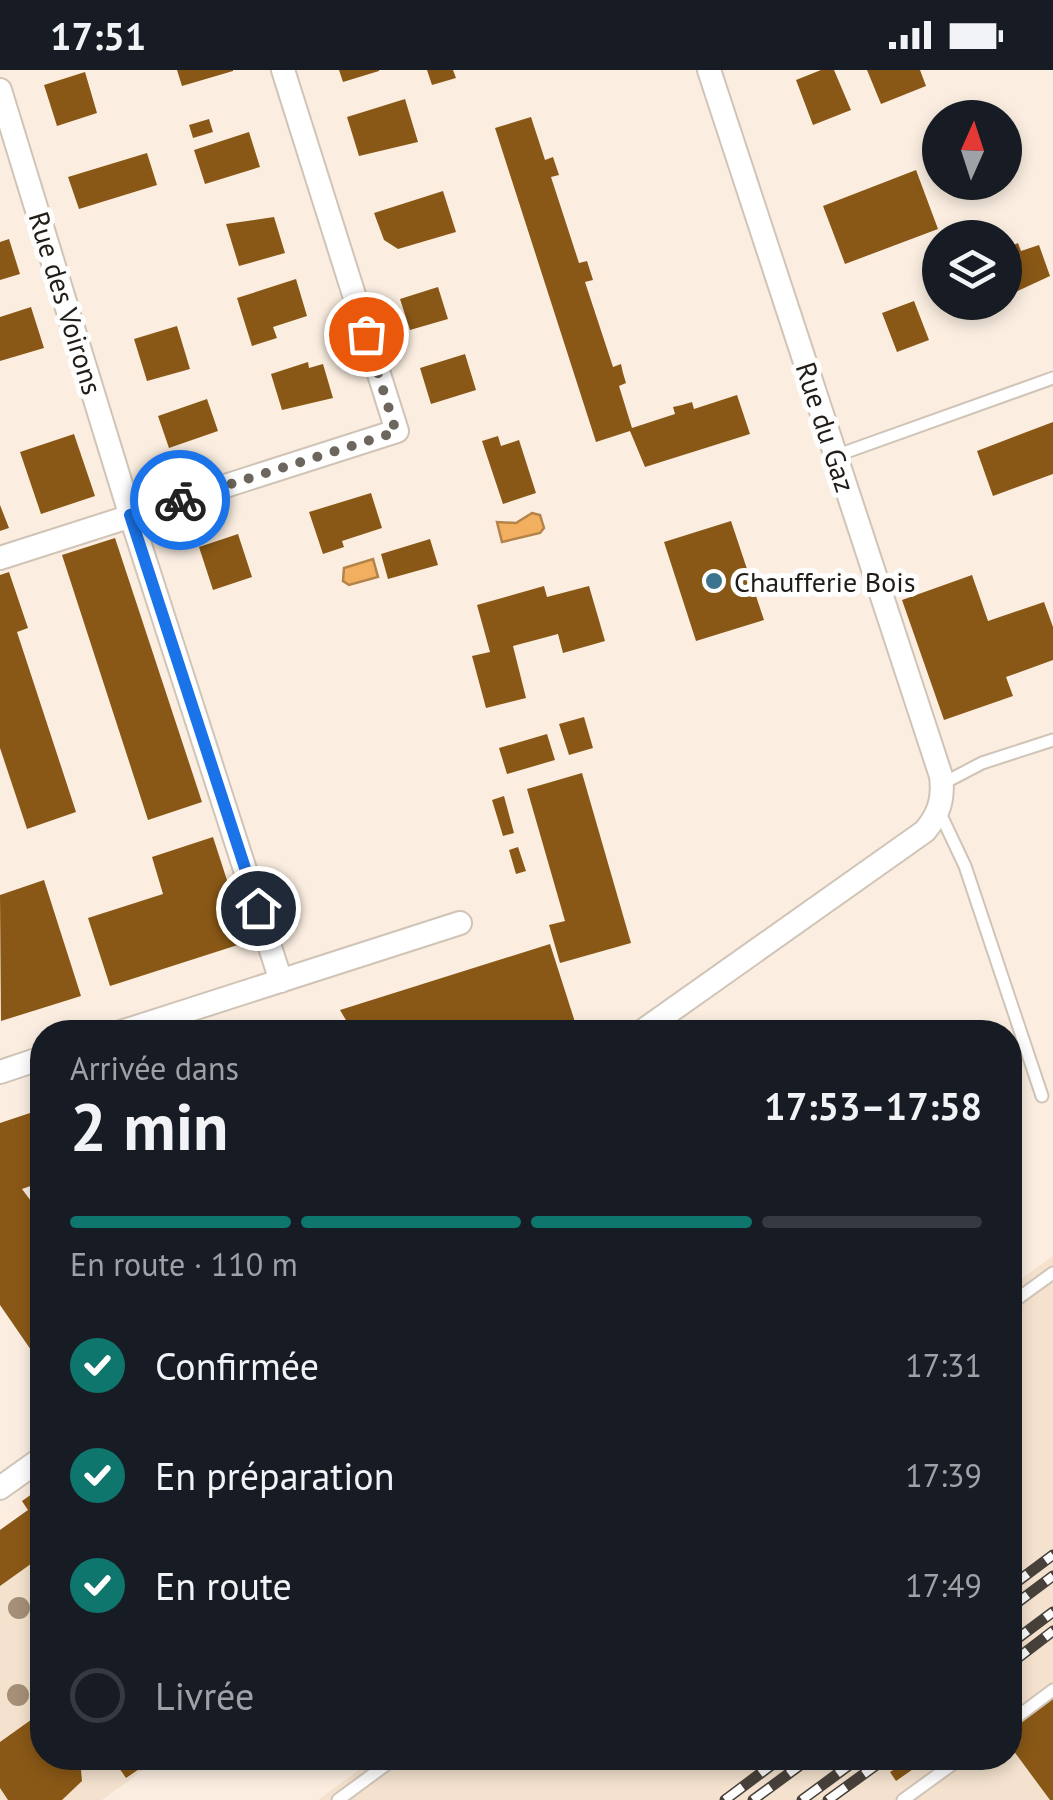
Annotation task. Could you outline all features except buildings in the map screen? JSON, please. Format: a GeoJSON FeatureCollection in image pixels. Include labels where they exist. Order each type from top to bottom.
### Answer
{"type":"FeatureCollection","features":[{"type":"Feature","properties":{"kind":"street"},"geometry":{"type":"LineString","coordinates":[[0,558],[396,432],[282,70]]}},
{"type":"Feature","properties":{"kind":"street","name":"Rue du Gaz"},"geometry":{"type":"LineString","coordinates":[[711,71],[942,784]]}},
{"type":"Feature","properties":{"kind":"street","name":"Rue des Voirons"},"geometry":{"type":"LineString","coordinates":[[0,90],[130,515],[281,981]]}},
{"type":"Feature","properties":{"kind":"street"},"geometry":{"type":"LineString","coordinates":[[658,1020],[925,830],[938,811],[942,784]]}},
{"type":"Feature","properties":{"kind":"street"},"geometry":{"type":"LineString","coordinates":[[159,1020],[460,922]]}},
{"type":"Feature","properties":{"kind":"street"},"geometry":{"type":"LineString","coordinates":[[0,1488],[30,1467]]}},
{"type":"Feature","properties":{"kind":"lane"},"geometry":{"type":"LineString","coordinates":[[835,456],[1053,378]]}},
{"type":"Feature","properties":{"kind":"lane"},"geometry":{"type":"LineString","coordinates":[[942,784],[982,764],[1053,740]]}},
{"type":"Feature","properties":{"kind":"lane"},"geometry":{"type":"LineString","coordinates":[[938,811],[965,866],[1017,1020]]}},
{"type":"Feature","properties":{"kind":"lane"},"geometry":{"type":"LineString","coordinates":[[1022,1036],[1042,1096]]}},
{"type":"Feature","properties":{"kind":"lane"},"geometry":{"type":"LineString","coordinates":[[1022,1295],[1053,1273]]}},
{"type":"Feature","properties":{"kind":"lane"},"geometry":{"type":"LineString","coordinates":[[1022,1713],[1053,1690]]}},
{"type":"Feature","properties":{"kind":"lane"},"geometry":{"type":"LineString","coordinates":[[338,1800],[379,1770]]}},
{"type":"Feature","properties":{"kind":"lane"},"geometry":{"type":"LineString","coordinates":[[904,1800],[945,1770]]}},
{"type":"Feature","properties":{"kind":"shaded area"},"geometry":{"type":"Polygon","coordinates":[[[532,513],[540,515],[544,528],[540,533],[502,542],[497,522],[516,523],[532,513]]]}},
{"type":"Feature","properties":{"kind":"shaded area"},"geometry":{"type":"Polygon","coordinates":[[[373,559],[378,577],[349,585],[343,581],[344,568],[373,559]]]}},
{"type":"Feature","properties":{"kind":"shaded area"},"geometry":{"type":"Polygon","coordinates":[[[1053,1256],[1053,1800],[318,1800],[359,1770],[1022,1770],[1022,1278],[1053,1256]]]}},
{"type":"Feature","properties":{"kind":"shaded area"},"geometry":{"type":"Polygon","coordinates":[[[30,1495],[30,1770],[143,1770],[102,1800],[0,1800],[0,1530],[28,1510],[22,1501],[30,1495]]]}},
{"type":"Feature","properties":{"kind":"railway"},"geometry":{"type":"LineString","coordinates":[[1022,1578],[1053,1555]]}},
{"type":"Feature","properties":{"kind":"railway"},"geometry":{"type":"LineString","coordinates":[[1022,1599],[1053,1576]]}},
{"type":"Feature","properties":{"kind":"railway"},"geometry":{"type":"LineString","coordinates":[[1022,1635],[1053,1612]]}},
{"type":"Feature","properties":{"kind":"railway"},"geometry":{"type":"LineString","coordinates":[[1022,1655],[1053,1631]]}},
{"type":"Feature","properties":{"kind":"railway"},"geometry":{"type":"LineString","coordinates":[[725,1800],[765,1770]]}},
{"type":"Feature","properties":{"kind":"railway"},"geometry":{"type":"LineString","coordinates":[[753,1800],[794,1770]]}},
{"type":"Feature","properties":{"kind":"railway"},"geometry":{"type":"LineString","coordinates":[[802,1800],[843,1770]]}},
{"type":"Feature","properties":{"kind":"railway"},"geometry":{"type":"LineString","coordinates":[[828,1800],[869,1770]]}},
{"type":"Feature","properties":{"kind":"way so far"},"geometry":{"type":"LineString","coordinates":[[180,500],[396,432],[366,334]]}},
{"type":"Feature","properties":{"kind":"place","name":"Chaufferie Bois"},"geometry":{"type":"Point","coordinates":[714,581]}},
{"type":"Feature","properties":{"kind":"route"},"geometry":{"type":"LineString","coordinates":[[180,500],[130,515],[258,908]]}}]}
